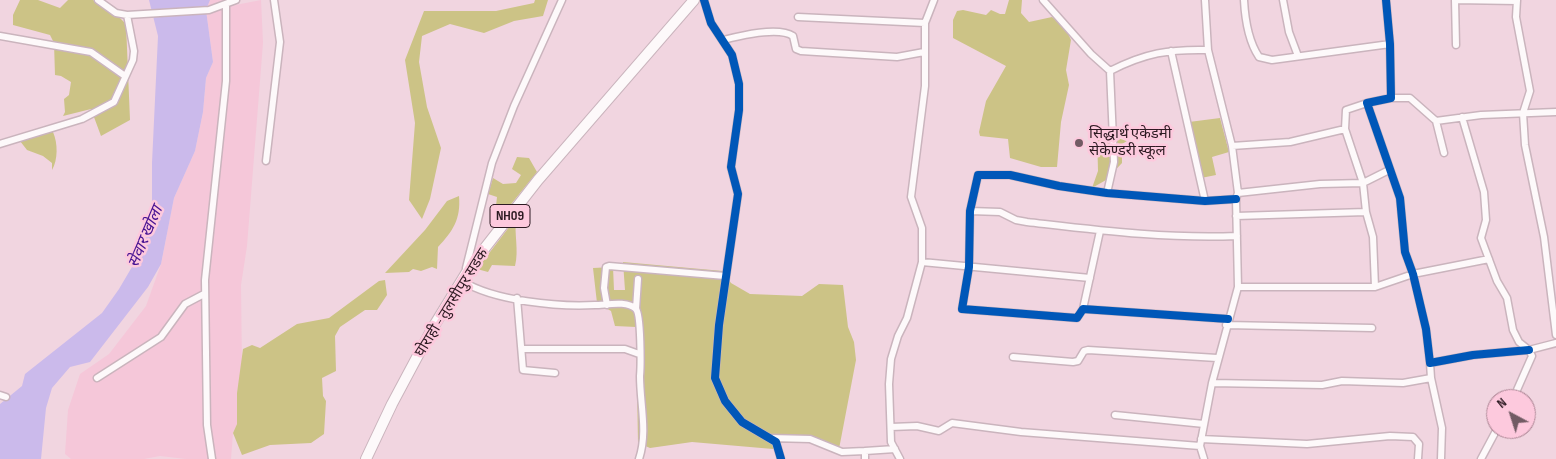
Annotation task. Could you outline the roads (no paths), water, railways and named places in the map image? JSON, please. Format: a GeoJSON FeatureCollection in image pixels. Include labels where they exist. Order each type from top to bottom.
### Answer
{"type":"FeatureCollection","features":[{"type":"Feature","properties":{"kind":"main road","name":"घोराही - तुलसीपुर सडक"},"geometry":{"type":"LineString","coordinates":[[366,459],[396,396],[432,329],[463,280],[538,180],[694,0]]}},
{"type":"Feature","properties":{"kind":"street"},"geometry":{"type":"LineString","coordinates":[[98,0],[116,13],[127,15],[209,10],[236,0]]}},
{"type":"Feature","properties":{"kind":"street"},"geometry":{"type":"LineString","coordinates":[[266,160],[280,42],[274,0]]}},
{"type":"Feature","properties":{"kind":"street"},"geometry":{"type":"LineString","coordinates":[[562,0],[514,106],[492,163],[463,280],[476,290],[516,298],[564,305],[624,304],[636,309]]}},
{"type":"Feature","properties":{"kind":"street"},"geometry":{"type":"LineString","coordinates":[[704,0],[711,23],[732,55],[739,84],[739,110],[731,167],[738,194],[714,365],[718,389],[742,422],[776,442],[781,459]]}},
{"type":"Feature","properties":{"kind":"street"},"geometry":{"type":"LineString","coordinates":[[900,459],[892,442],[889,384],[891,358],[898,336],[907,318],[922,262],[922,228],[911,197],[925,86],[925,23],[934,0]]}},
{"type":"Feature","properties":{"kind":"street"},"geometry":{"type":"LineString","coordinates":[[1043,0],[1091,54],[1110,72],[1114,162],[1107,193]]}},
{"type":"Feature","properties":{"kind":"street"},"geometry":{"type":"LineString","coordinates":[[1204,0],[1208,50],[1232,146],[1237,196],[1238,287],[1217,358],[1200,442],[1204,459]]}},
{"type":"Feature","properties":{"kind":"street"},"geometry":{"type":"LineString","coordinates":[[1244,0],[1247,23],[1254,50],[1260,57],[1272,60],[1390,44]]}},
{"type":"Feature","properties":{"kind":"street"},"geometry":{"type":"LineString","coordinates":[[1283,0],[1289,32],[1298,56]]}},
{"type":"Feature","properties":{"kind":"street"},"geometry":{"type":"LineString","coordinates":[[1386,0],[1390,44],[1391,98]]}},
{"type":"Feature","properties":{"kind":"street"},"geometry":{"type":"LineString","coordinates":[[1456,45],[1455,0],[1517,0],[1516,17],[1530,90],[1523,114],[1525,145],[1544,237],[1556,335]]}},
{"type":"Feature","properties":{"kind":"street"},"geometry":{"type":"LineString","coordinates":[[212,459],[207,425],[204,294],[210,211],[226,81],[226,4]]}},
{"type":"Feature","properties":{"kind":"street"},"geometry":{"type":"LineString","coordinates":[[0,144],[82,119],[114,102],[126,76],[134,51],[127,15]]}},
{"type":"Feature","properties":{"kind":"street"},"geometry":{"type":"LineString","coordinates":[[798,17],[925,23]]}},
{"type":"Feature","properties":{"kind":"street"},"geometry":{"type":"LineString","coordinates":[[723,40],[751,34],[782,33],[792,36],[796,49],[801,51],[897,58],[924,52]]}},
{"type":"Feature","properties":{"kind":"street"},"geometry":{"type":"LineString","coordinates":[[0,36],[91,52],[126,76]]}},
{"type":"Feature","properties":{"kind":"street"},"geometry":{"type":"LineString","coordinates":[[1171,50],[1172,62],[1205,201]]}},
{"type":"Feature","properties":{"kind":"street"},"geometry":{"type":"LineString","coordinates":[[1110,72],[1141,56],[1159,51],[1208,50]]}},
{"type":"Feature","properties":{"kind":"street"},"geometry":{"type":"LineString","coordinates":[[1375,287],[1373,237],[1366,212],[1363,183],[1345,129],[1346,110],[1391,98],[1410,98],[1436,121],[1444,153]]}},
{"type":"Feature","properties":{"kind":"street"},"geometry":{"type":"LineString","coordinates":[[1367,103],[1400,198],[1405,252],[1413,274],[1426,329],[1431,378],[1442,428],[1442,459]]}},
{"type":"Feature","properties":{"kind":"street"},"geometry":{"type":"LineString","coordinates":[[1436,121],[1462,117],[1556,112]]}},
{"type":"Feature","properties":{"kind":"street"},"geometry":{"type":"LineString","coordinates":[[1462,117],[1484,192],[1486,220],[1481,238],[1497,281],[1507,298],[1513,330],[1519,342],[1529,350],[1532,356],[1517,389]]}},
{"type":"Feature","properties":{"kind":"street"},"geometry":{"type":"LineString","coordinates":[[1232,146],[1290,142],[1345,129]]}},
{"type":"Feature","properties":{"kind":"street"},"geometry":{"type":"LineString","coordinates":[[1100,230],[1083,309],[1077,318],[962,308],[969,267],[970,211],[978,175],[1010,175],[1059,186],[1107,193],[1205,201],[1320,184],[1363,183],[1389,170]]}},
{"type":"Feature","properties":{"kind":"street"},"geometry":{"type":"LineString","coordinates":[[970,211],[1000,212],[1016,220],[1027,222],[1100,230],[1190,238],[1236,236]]}},
{"type":"Feature","properties":{"kind":"street"},"geometry":{"type":"LineString","coordinates":[[1236,216],[1366,212]]}},
{"type":"Feature","properties":{"kind":"street"},"geometry":{"type":"LineString","coordinates":[[1238,287],[1375,287],[1413,274],[1489,260]]}},
{"type":"Feature","properties":{"kind":"street"},"geometry":{"type":"LineString","coordinates":[[922,262],[1090,278]]}},
{"type":"Feature","properties":{"kind":"street"},"geometry":{"type":"LineString","coordinates":[[607,305],[604,279],[609,266],[725,276]]}},
{"type":"Feature","properties":{"kind":"street"},"geometry":{"type":"LineString","coordinates":[[638,279],[636,309],[640,316],[639,354],[643,426],[642,449],[638,459]]}},
{"type":"Feature","properties":{"kind":"street"},"geometry":{"type":"LineString","coordinates":[[97,378],[161,337],[185,304],[204,294]]}},
{"type":"Feature","properties":{"kind":"street"},"geometry":{"type":"LineString","coordinates":[[516,298],[522,350],[522,370],[555,373]]}},
{"type":"Feature","properties":{"kind":"street"},"geometry":{"type":"LineString","coordinates":[[1083,309],[1227,322],[1372,328]]}},
{"type":"Feature","properties":{"kind":"street"},"geometry":{"type":"LineString","coordinates":[[1430,363],[1473,355],[1529,350],[1556,343]]}},
{"type":"Feature","properties":{"kind":"street"},"geometry":{"type":"LineString","coordinates":[[522,350],[610,348],[625,349],[639,354]]}},
{"type":"Feature","properties":{"kind":"street"},"geometry":{"type":"LineString","coordinates":[[1013,357],[1073,362],[1078,361],[1081,355],[1088,350],[1217,358]]}},
{"type":"Feature","properties":{"kind":"street"},"geometry":{"type":"LineString","coordinates":[[1212,383],[1322,385],[1342,381],[1404,383],[1431,378]]}},
{"type":"Feature","properties":{"kind":"street"},"geometry":{"type":"LineString","coordinates":[[1115,415],[1204,424]]}},
{"type":"Feature","properties":{"kind":"street"},"geometry":{"type":"LineString","coordinates":[[891,427],[917,426],[939,430],[952,423],[1021,432],[1200,442],[1307,444],[1390,436],[1413,437],[1419,444],[1418,459]]}},
{"type":"Feature","properties":{"kind":"street"},"geometry":{"type":"LineString","coordinates":[[770,438],[810,439],[842,452],[895,449]]}},
{"type":"Feature","properties":{"kind":"street"},"geometry":{"type":"LineString","coordinates":[[1481,459],[1492,439]]}},
{"type":"Feature","properties":{"kind":"street"},"geometry":{"type":"LineString","coordinates":[[865,451],[865,459]]}},
{"type":"Feature","properties":{"kind":"water","name":"सेवार खोला"},"geometry":{"type":"Polygon","coordinates":[[[149,0],[210,0],[206,10],[213,62],[206,78],[203,112],[195,151],[174,198],[161,264],[148,287],[90,362],[70,367],[52,388],[46,408],[41,459],[0,459],[0,404],[22,386],[25,374],[102,313],[139,255],[152,203],[158,36],[149,0]]]}},
{"type":"Feature","properties":{"kind":"place","name":"सिद्धार्थ एकेडमी सेकेण्डरी स्कूल"},"geometry":{"type":"Point","coordinates":[1079,143]}}]}
